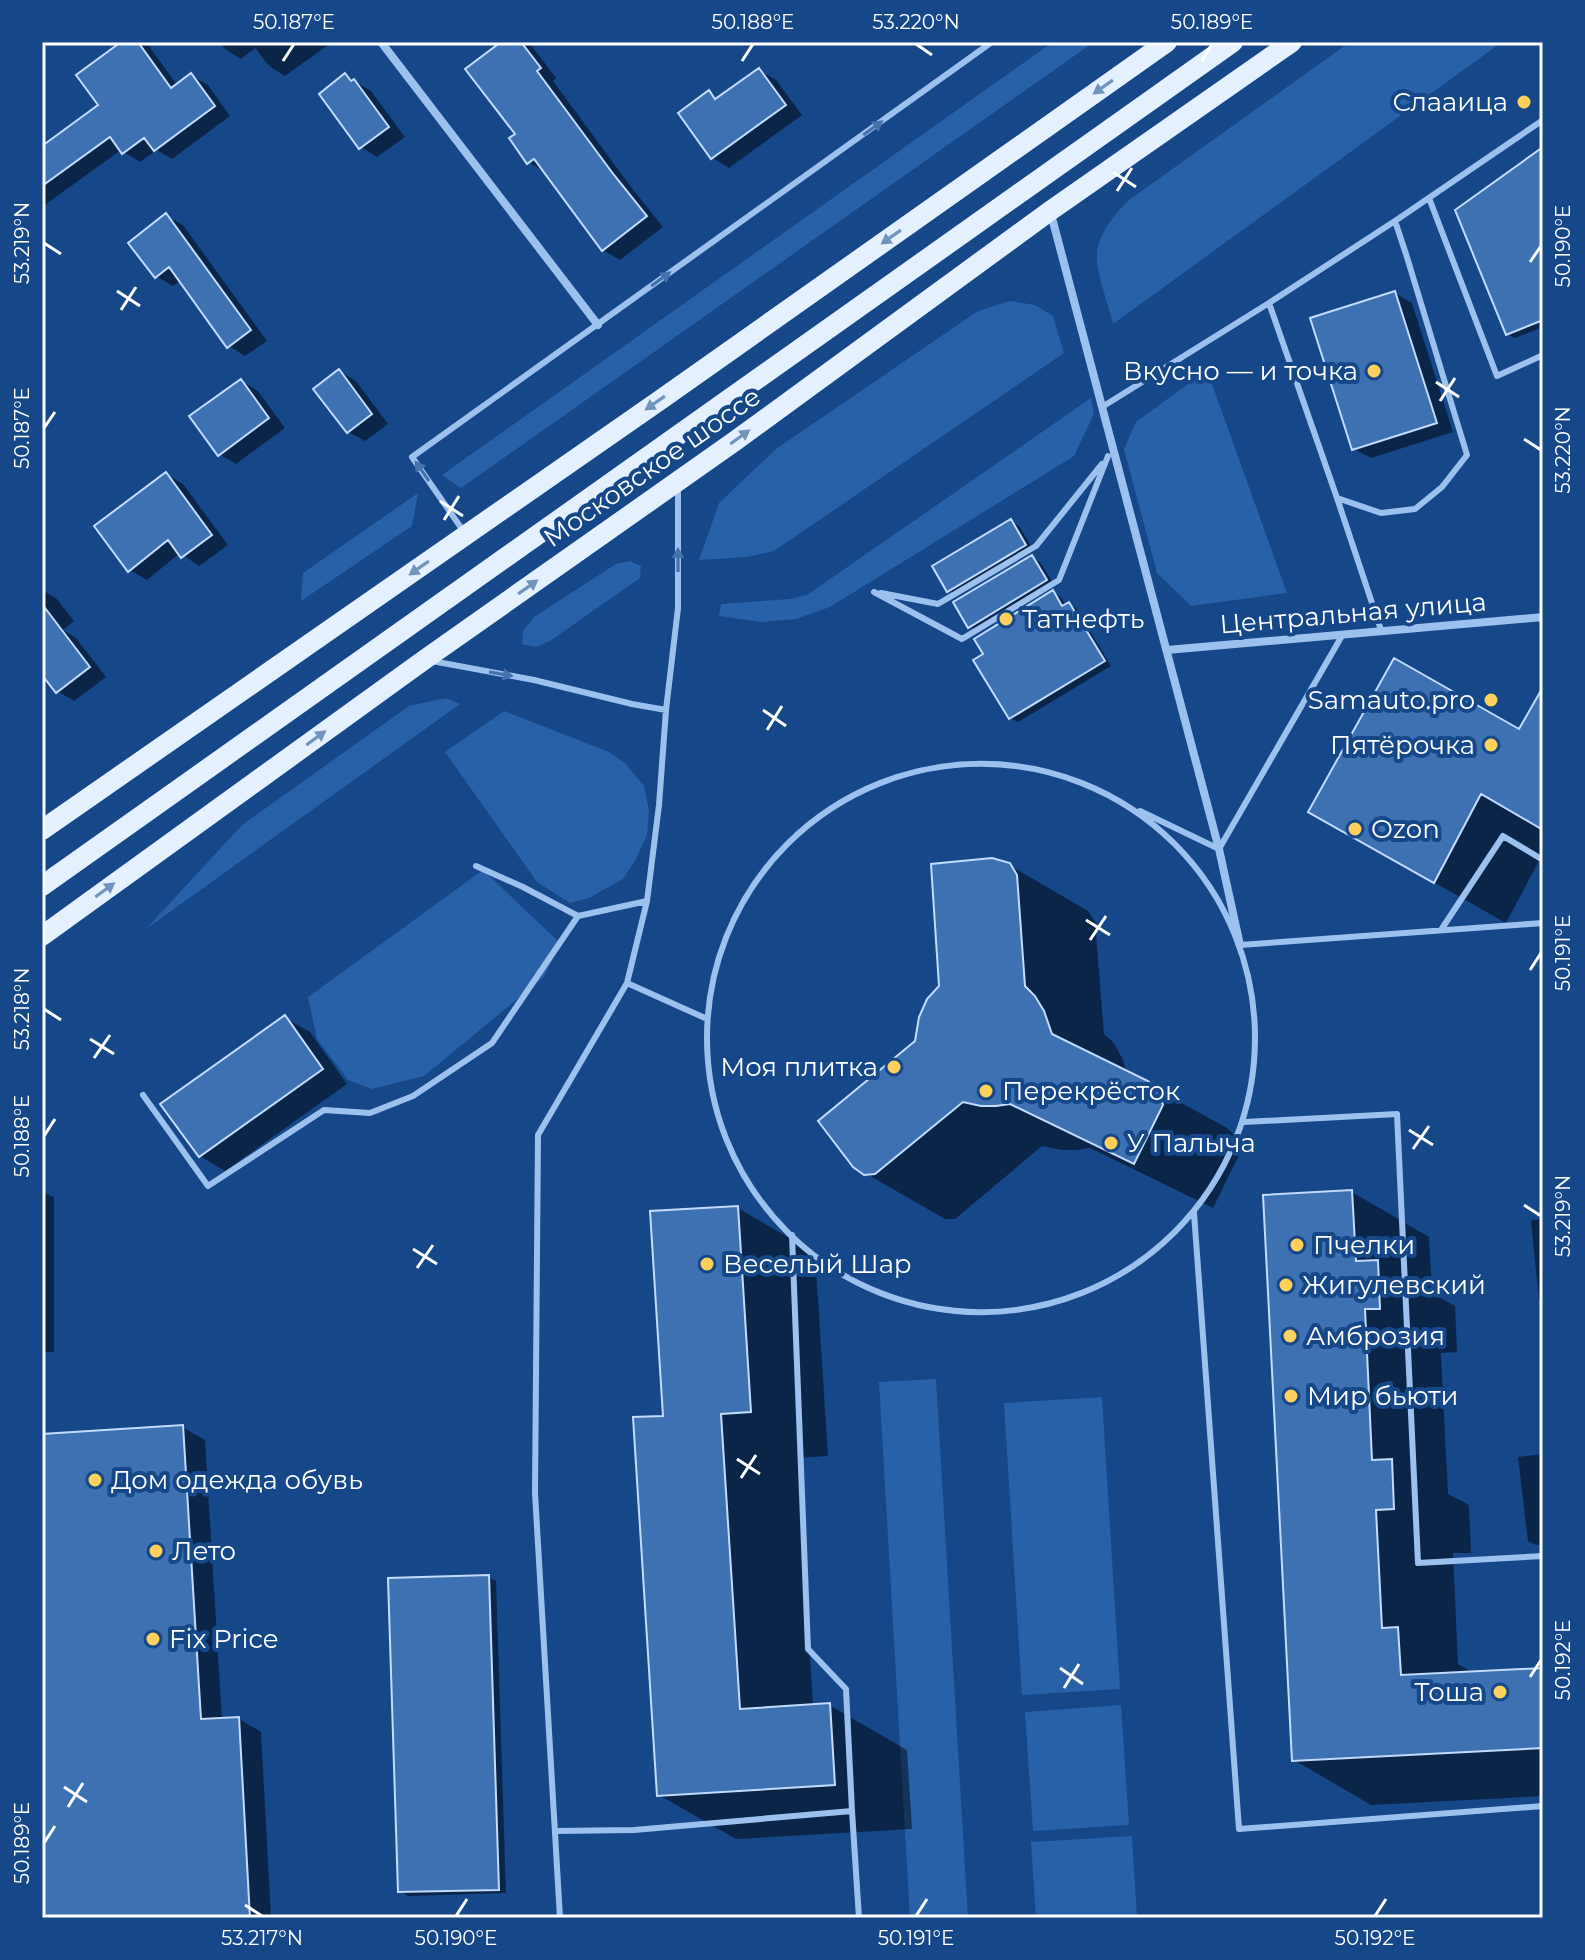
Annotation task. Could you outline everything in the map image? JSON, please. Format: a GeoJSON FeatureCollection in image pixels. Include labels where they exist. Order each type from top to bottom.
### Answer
{"type":"FeatureCollection","features":[{"type":"Feature","properties":{"kind":"main road","name":"Московское шоссе"},"geometry":{"type":"LineString","coordinates":[[42,830],[1167,42]]}},
{"type":"Feature","properties":{"kind":"main road","name":"Московское шоссе"},"geometry":{"type":"LineString","coordinates":[[42,886],[1233,42]]}},
{"type":"Feature","properties":{"kind":"main road","name":"Московское шоссе"},"geometry":{"type":"LineString","coordinates":[[42,936],[1050,211],[1292,42]]}},
{"type":"Feature","properties":{"kind":"street"},"geometry":{"type":"LineString","coordinates":[[381,42],[598,325]]}},
{"type":"Feature","properties":{"kind":"street"},"geometry":{"type":"LineString","coordinates":[[1050,211],[1219,849],[1240,945]]}},
{"type":"Feature","properties":{"kind":"street","name":"Центральная улица"},"geometry":{"type":"LineString","coordinates":[[1167,650],[1543,617]]}},
{"type":"Feature","properties":{"kind":"lane"},"geometry":{"type":"LineString","coordinates":[[467,535],[412,457],[992,42]]}},
{"type":"Feature","properties":{"kind":"lane"},"geometry":{"type":"LineString","coordinates":[[1102,407],[1395,221],[1543,120]]}},
{"type":"Feature","properties":{"kind":"lane"},"geometry":{"type":"LineString","coordinates":[[1429,198],[1497,376],[1543,355]]}},
{"type":"Feature","properties":{"kind":"lane"},"geometry":{"type":"LineString","coordinates":[[1337,498],[1381,513],[1415,509],[1442,487],[1467,455],[1395,221]]}},
{"type":"Feature","properties":{"kind":"lane"},"geometry":{"type":"LineString","coordinates":[[1269,303],[1381,630]]}},
{"type":"Feature","properties":{"kind":"lane"},"geometry":{"type":"LineString","coordinates":[[1108,456],[1059,580],[962,639],[874,592],[938,604],[1036,546],[1108,456]]}},
{"type":"Feature","properties":{"kind":"lane"},"geometry":{"type":"LineString","coordinates":[[560,1918],[535,1493],[538,1135],[627,983],[647,901],[678,608],[678,481]]}},
{"type":"Feature","properties":{"kind":"lane"},"geometry":{"type":"LineString","coordinates":[[1131,806],[1182,849],[1225,908],[1240,945],[1256,1036],[1244,1122],[1232,1151],[1194,1213],[1153,1254],[1099,1288],[1009,1313],[931,1310],[876,1292],[832,1270],[762,1203],[740,1164],[718,1111],[703,1049],[706,995],[726,937],[752,889],[784,843],[821,812],[875,786],[930,769],[982,763],[1039,769],[1079,780],[1219,849],[1343,634]]}},
{"type":"Feature","properties":{"kind":"lane"},"geometry":{"type":"LineString","coordinates":[[424,660],[534,680],[666,710]]}},
{"type":"Feature","properties":{"kind":"lane"},"geometry":{"type":"LineString","coordinates":[[1441,930],[1503,836],[1543,860]]}},
{"type":"Feature","properties":{"kind":"lane"},"geometry":{"type":"LineString","coordinates":[[476,866],[578,916],[647,901]]}},
{"type":"Feature","properties":{"kind":"lane"},"geometry":{"type":"LineString","coordinates":[[143,1095],[208,1186],[324,1110],[370,1113],[413,1096],[492,1043],[578,916]]}},
{"type":"Feature","properties":{"kind":"lane"},"geometry":{"type":"LineString","coordinates":[[1240,945],[1543,923]]}},
{"type":"Feature","properties":{"kind":"lane"},"geometry":{"type":"LineString","coordinates":[[627,983],[705,1018]]}},
{"type":"Feature","properties":{"kind":"lane"},"geometry":{"type":"LineString","coordinates":[[1244,1122],[1397,1114],[1418,1563],[1543,1556]]}},
{"type":"Feature","properties":{"kind":"lane"},"geometry":{"type":"LineString","coordinates":[[1194,1213],[1239,1829],[1543,1806]]}},
{"type":"Feature","properties":{"kind":"lane"},"geometry":{"type":"LineString","coordinates":[[792,1235],[808,1649],[846,1689],[859,1918]]}},
{"type":"Feature","properties":{"kind":"lane"},"geometry":{"type":"LineString","coordinates":[[555,1831],[634,1830],[852,1811]]}},
{"type":"Feature","properties":{"kind":"shaded area"},"geometry":{"type":"Polygon","coordinates":[[[1053,42],[1094,42],[461,488],[442,475],[1053,42]]]}},
{"type":"Feature","properties":{"kind":"shaded area"},"geometry":{"type":"Polygon","coordinates":[[[1350,42],[1502,42],[1113,324],[1099,275],[1097,252],[1102,235],[1117,213],[1129,200],[1350,42]]]}},
{"type":"Feature","properties":{"kind":"shaded area"},"geometry":{"type":"Polygon","coordinates":[[[1010,301],[1035,305],[1053,316],[1064,353],[774,551],[747,557],[699,560],[719,503],[776,449],[978,311],[1010,301]]]}},
{"type":"Feature","properties":{"kind":"shaded area"},"geometry":{"type":"Polygon","coordinates":[[[1207,370],[1287,593],[1191,606],[1157,573],[1124,449],[1136,422],[1207,370]]]}},
{"type":"Feature","properties":{"kind":"shaded area"},"geometry":{"type":"Polygon","coordinates":[[[1091,398],[1094,414],[1074,456],[830,607],[796,619],[761,622],[719,616],[721,604],[807,595],[1091,398]]]}},
{"type":"Feature","properties":{"kind":"shaded area"},"geometry":{"type":"Polygon","coordinates":[[[418,493],[412,526],[301,601],[303,573],[418,493]]]}},
{"type":"Feature","properties":{"kind":"shaded area"},"geometry":{"type":"Polygon","coordinates":[[[630,561],[641,566],[640,578],[550,641],[536,647],[522,644],[523,631],[534,617],[616,564],[630,561]]]}},
{"type":"Feature","properties":{"kind":"shaded area"},"geometry":{"type":"Polygon","coordinates":[[[446,698],[460,704],[146,929],[242,825],[409,706],[446,698]]]}},
{"type":"Feature","properties":{"kind":"shaded area"},"geometry":{"type":"Polygon","coordinates":[[[504,711],[609,752],[626,764],[644,786],[649,811],[647,835],[623,879],[589,898],[570,903],[537,882],[445,752],[504,711]]]}},
{"type":"Feature","properties":{"kind":"shaded area"},"geometry":{"type":"Polygon","coordinates":[[[483,870],[560,943],[544,977],[424,1076],[372,1089],[348,1080],[317,1039],[308,997],[483,870]]]}},
{"type":"Feature","properties":{"kind":"shaded area"},"geometry":{"type":"Polygon","coordinates":[[[936,1379],[968,1918],[910,1918],[879,1382],[936,1379]]]}},
{"type":"Feature","properties":{"kind":"shaded area"},"geometry":{"type":"Polygon","coordinates":[[[1102,1397],[1120,1689],[1022,1695],[1004,1403],[1102,1397]]]}},
{"type":"Feature","properties":{"kind":"shaded area"},"geometry":{"type":"Polygon","coordinates":[[[1121,1705],[1129,1825],[1033,1831],[1025,1712],[1121,1705]]]}},
{"type":"Feature","properties":{"kind":"shaded area"},"geometry":{"type":"Polygon","coordinates":[[[1132,1836],[1137,1918],[1036,1918],[1031,1842],[1132,1836]]]}},
{"type":"Feature","properties":{"kind":"building"},"geometry":{"type":"Polygon","coordinates":[[[121,42],[138,42],[171,88],[191,73],[215,106],[154,151],[144,138],[122,154],[110,137],[42,186],[42,146],[98,105],[76,75],[121,42]]]}},
{"type":"Feature","properties":{"kind":"building"},"geometry":{"type":"Polygon","coordinates":[[[501,42],[521,42],[541,68],[537,71],[647,216],[602,251],[534,159],[527,164],[509,138],[515,134],[465,69],[501,42]]]}},
{"type":"Feature","properties":{"kind":"building"},"geometry":{"type":"Polygon","coordinates":[[[759,68],[786,105],[711,159],[678,113],[709,90],[715,99],[759,68]]]}},
{"type":"Feature","properties":{"kind":"building"},"geometry":{"type":"Polygon","coordinates":[[[345,73],[351,81],[354,79],[389,127],[359,149],[319,94],[345,73]]]}},
{"type":"Feature","properties":{"kind":"building"},"geometry":{"type":"Polygon","coordinates":[[[1543,147],[1543,320],[1506,335],[1455,210],[1543,147]]]}},
{"type":"Feature","properties":{"kind":"building"},"geometry":{"type":"Polygon","coordinates":[[[166,213],[251,330],[227,348],[169,267],[155,278],[128,243],[166,213]]]}},
{"type":"Feature","properties":{"kind":"building","name":"Вкусно — и точка"},"geometry":{"type":"Polygon","coordinates":[[[1395,291],[1437,423],[1352,450],[1310,318],[1395,291]]]}},
{"type":"Feature","properties":{"kind":"building"},"geometry":{"type":"Polygon","coordinates":[[[339,369],[372,414],[347,433],[313,389],[339,369]]]}},
{"type":"Feature","properties":{"kind":"building"},"geometry":{"type":"Polygon","coordinates":[[[241,379],[269,418],[218,456],[189,416],[241,379]]]}},
{"type":"Feature","properties":{"kind":"building"},"geometry":{"type":"Polygon","coordinates":[[[166,472],[212,535],[181,558],[168,540],[128,572],[94,526],[166,472]]]}},
{"type":"Feature","properties":{"kind":"building"},"geometry":{"type":"Polygon","coordinates":[[[1011,519],[1026,545],[947,592],[932,566],[1011,519]]]}},
{"type":"Feature","properties":{"kind":"building"},"geometry":{"type":"Polygon","coordinates":[[[1032,555],[1047,580],[968,628],[953,602],[1032,555]]]}},
{"type":"Feature","properties":{"kind":"building"},"geometry":{"type":"Polygon","coordinates":[[[1053,590],[1062,606],[1069,602],[1105,661],[1009,719],[973,660],[983,654],[974,639],[1053,590]]]}},
{"type":"Feature","properties":{"kind":"building"},"geometry":{"type":"Polygon","coordinates":[[[42,604],[90,667],[56,693],[42,675],[42,604]]]}},
{"type":"Feature","properties":{"kind":"building"},"geometry":{"type":"Polygon","coordinates":[[[1394,658],[1519,729],[1543,687],[1543,830],[1481,794],[1434,883],[1308,812],[1394,658]]]}},
{"type":"Feature","properties":{"kind":"building"},"geometry":{"type":"Polygon","coordinates":[[[992,858],[1010,863],[1017,875],[1025,986],[1044,1011],[1052,1034],[1148,1081],[1159,1091],[1163,1105],[1134,1164],[1010,1104],[981,1106],[963,1102],[875,1174],[864,1175],[853,1167],[818,1121],[915,1041],[919,1017],[927,999],[939,986],[931,864],[992,858]]]}},
{"type":"Feature","properties":{"kind":"building"},"geometry":{"type":"Polygon","coordinates":[[[285,1015],[323,1069],[199,1157],[160,1104],[285,1015]]]}},
{"type":"Feature","properties":{"kind":"building"},"geometry":{"type":"Polygon","coordinates":[[[1352,1190],[1356,1261],[1378,1260],[1380,1309],[1365,1309],[1372,1460],[1392,1459],[1394,1509],[1376,1510],[1382,1628],[1398,1627],[1401,1675],[1543,1668],[1543,1748],[1292,1761],[1263,1195],[1352,1190]]]}},
{"type":"Feature","properties":{"kind":"building"},"geometry":{"type":"Polygon","coordinates":[[[738,1206],[751,1412],[721,1414],[740,1709],[830,1703],[835,1785],[657,1796],[633,1417],[663,1416],[650,1211],[738,1206]]]}},
{"type":"Feature","properties":{"kind":"building"},"geometry":{"type":"Polygon","coordinates":[[[183,1425],[201,1719],[239,1717],[250,1918],[42,1918],[42,1434],[183,1425]]]}},
{"type":"Feature","properties":{"kind":"building"},"geometry":{"type":"Polygon","coordinates":[[[489,1575],[499,1890],[398,1892],[388,1578],[489,1575]]]}},
{"type":"Feature","properties":{"kind":"place","name":"Слааица"},"geometry":{"type":"Point","coordinates":[1524,102]}},
{"type":"Feature","properties":{"kind":"place","name":"Вкусно — и точка"},"geometry":{"type":"Point","coordinates":[1374,371]}},
{"type":"Feature","properties":{"kind":"place","name":"Татнефть"},"geometry":{"type":"Point","coordinates":[1006,619]}},
{"type":"Feature","properties":{"kind":"place","name":"Samauto.pro"},"geometry":{"type":"Point","coordinates":[1491,700]}},
{"type":"Feature","properties":{"kind":"place","name":"Пятёрочка"},"geometry":{"type":"Point","coordinates":[1491,745]}},
{"type":"Feature","properties":{"kind":"place","name":"Ozon"},"geometry":{"type":"Point","coordinates":[1355,829]}},
{"type":"Feature","properties":{"kind":"place","name":"Моя плитка"},"geometry":{"type":"Point","coordinates":[894,1067]}},
{"type":"Feature","properties":{"kind":"place","name":"Перекрёсток"},"geometry":{"type":"Point","coordinates":[986,1091]}},
{"type":"Feature","properties":{"kind":"place","name":"У Палыча"},"geometry":{"type":"Point","coordinates":[1111,1143]}},
{"type":"Feature","properties":{"kind":"place","name":"Пчелки"},"geometry":{"type":"Point","coordinates":[1297,1245]}},
{"type":"Feature","properties":{"kind":"place","name":"Веселый Шар"},"geometry":{"type":"Point","coordinates":[707,1264]}},
{"type":"Feature","properties":{"kind":"place","name":"Жигулевский"},"geometry":{"type":"Point","coordinates":[1286,1285]}},
{"type":"Feature","properties":{"kind":"place","name":"Амброзия"},"geometry":{"type":"Point","coordinates":[1290,1336]}},
{"type":"Feature","properties":{"kind":"place","name":"Мир бьюти"},"geometry":{"type":"Point","coordinates":[1291,1396]}},
{"type":"Feature","properties":{"kind":"place","name":"Дом одежда обувь"},"geometry":{"type":"Point","coordinates":[95,1480]}},
{"type":"Feature","properties":{"kind":"place","name":"Лето"},"geometry":{"type":"Point","coordinates":[156,1551]}},
{"type":"Feature","properties":{"kind":"place","name":"Fix Price"},"geometry":{"type":"Point","coordinates":[153,1639]}},
{"type":"Feature","properties":{"kind":"place","name":"Тоша"},"geometry":{"type":"Point","coordinates":[1500,1692]}}]}
